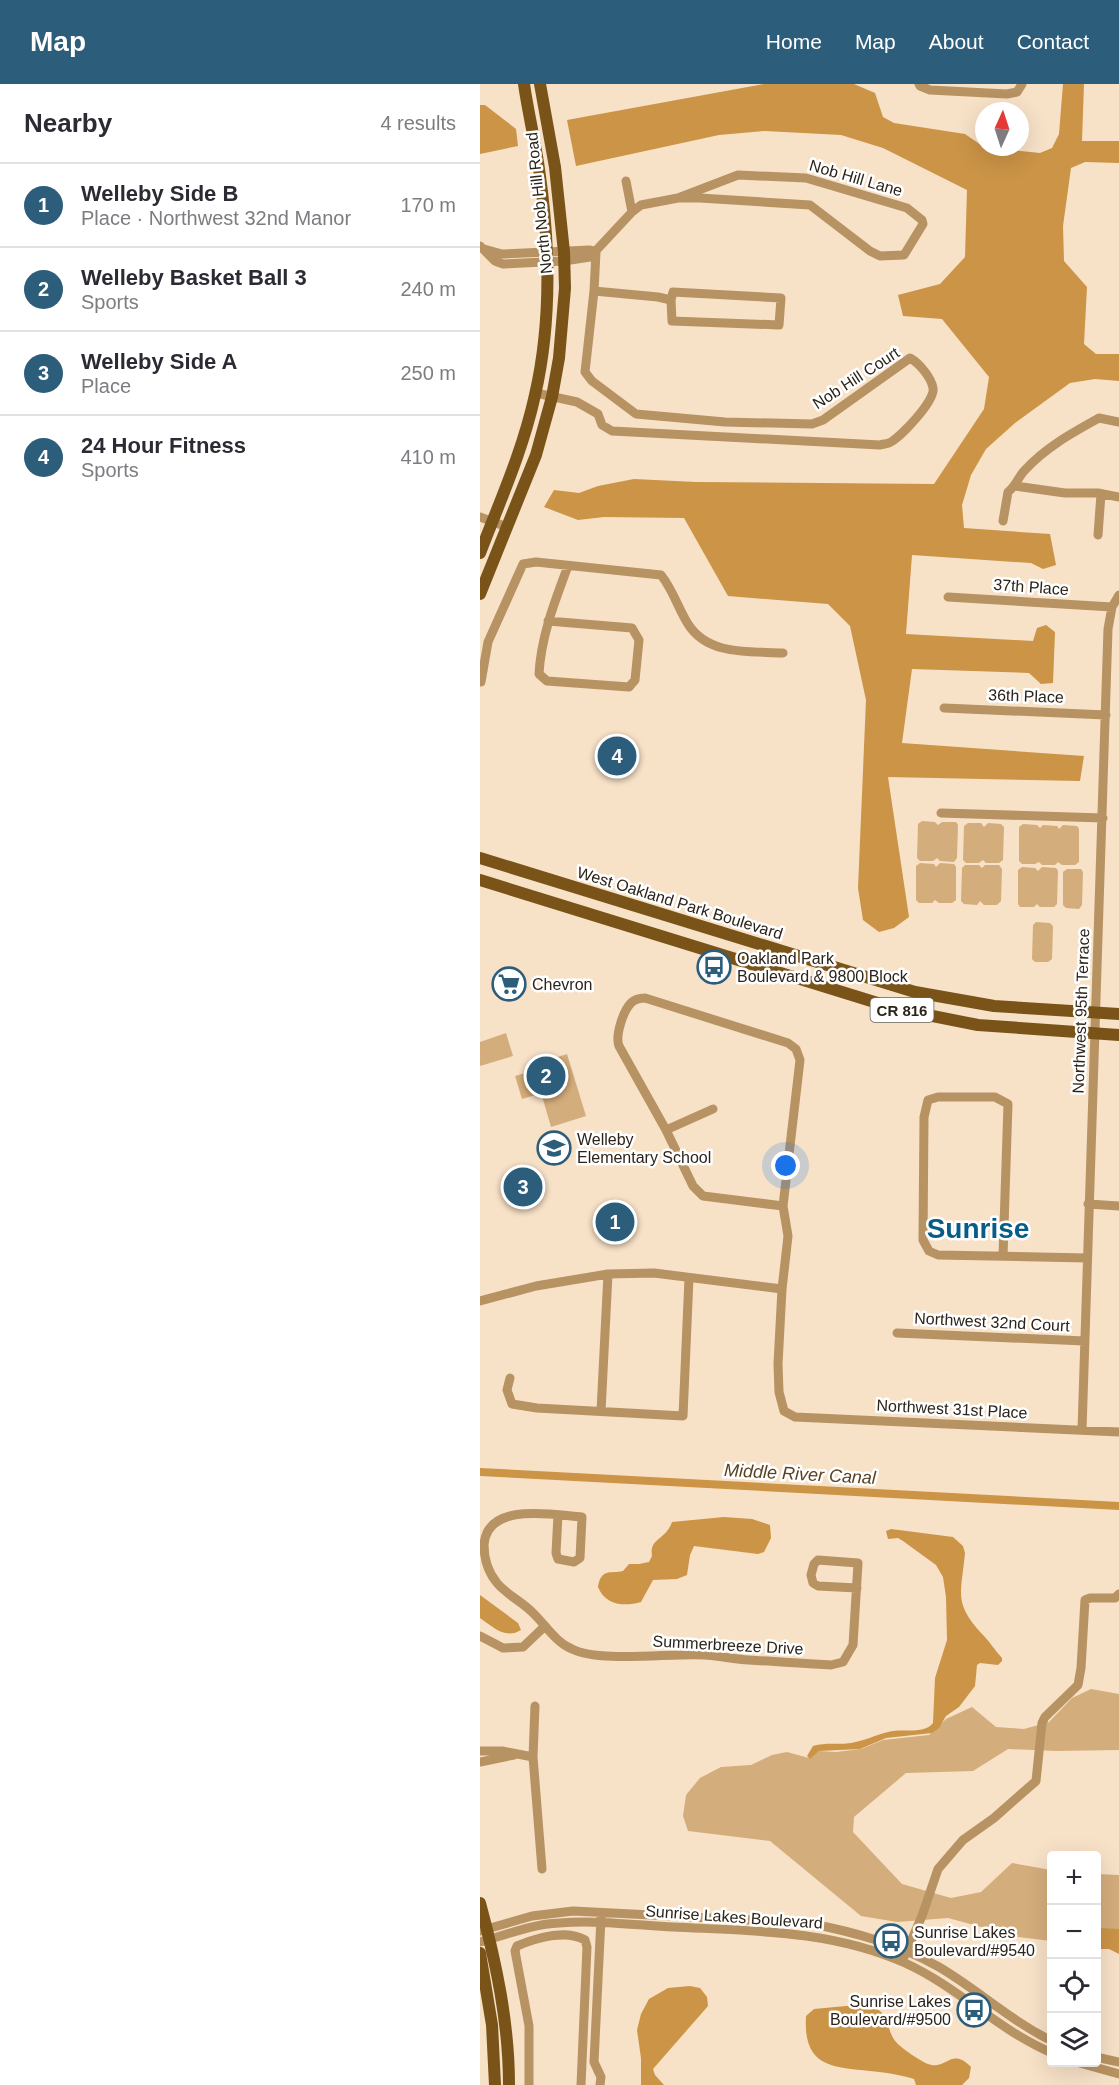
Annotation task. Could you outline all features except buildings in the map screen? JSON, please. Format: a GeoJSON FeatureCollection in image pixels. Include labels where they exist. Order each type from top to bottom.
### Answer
{"type":"FeatureCollection","features":[{"type":"Feature","properties":{"kind":"main road","name":"North Nob Hill Road"},"geometry":{"type":"LineString","coordinates":[[480,554],[486,519],[520,450],[536,393],[547,315],[548,258],[539,170],[524,84]]}},
{"type":"Feature","properties":{"kind":"main road","name":"North Nob Hill Road"},"geometry":{"type":"LineString","coordinates":[[480,594],[536,455],[552,397],[563,317],[564,257],[555,167],[540,84]]}},
{"type":"Feature","properties":{"kind":"main road","name":"West Oakland Park Boulevard"},"geometry":{"type":"LineString","coordinates":[[480,858],[893,986],[994,1006],[1119,1014]]}},
{"type":"Feature","properties":{"kind":"main road","name":"CR 816"},"geometry":{"type":"LineString","coordinates":[[480,880],[897,1009],[978,1026],[1119,1035]]}},
{"type":"Feature","properties":{"kind":"main road"},"geometry":{"type":"LineString","coordinates":[[480,1903],[484,1935],[505,2022],[509,2085]]}},
{"type":"Feature","properties":{"kind":"main road"},"geometry":{"type":"LineString","coordinates":[[480,1953],[492,2025],[495,2085]]}},
{"type":"Feature","properties":{"kind":"street"},"geometry":{"type":"LineString","coordinates":[[920,85],[930,90],[996,94],[1007,94],[1020,88]]}},
{"type":"Feature","properties":{"kind":"street","name":"Nob Hill Lane"},"geometry":{"type":"LineString","coordinates":[[596,252],[641,205],[678,198],[738,175],[806,178],[907,208],[922,220],[923,224],[904,255],[880,256],[810,206],[678,198]]}},
{"type":"Feature","properties":{"kind":"street"},"geometry":{"type":"LineString","coordinates":[[626,182],[632,212]]}},
{"type":"Feature","properties":{"kind":"street"},"geometry":{"type":"LineString","coordinates":[[481,247],[492,252],[532,253],[548,258]]}},
{"type":"Feature","properties":{"kind":"street"},"geometry":{"type":"LineString","coordinates":[[481,247],[495,261],[503,264],[564,257],[590,250],[596,252]]}},
{"type":"Feature","properties":{"kind":"street","name":"Nob Hill Court"},"geometry":{"type":"LineString","coordinates":[[536,393],[577,402],[598,414],[602,425],[612,431],[880,445],[890,443],[904,431],[932,396],[933,388],[920,363],[910,358],[823,420],[812,424],[726,422],[636,414],[592,381],[585,372],[596,252]]}},
{"type":"Feature","properties":{"kind":"street"},"geometry":{"type":"LineString","coordinates":[[508,254],[509,264]]}},
{"type":"Feature","properties":{"kind":"street"},"geometry":{"type":"LineString","coordinates":[[594,291],[671,300]]}},
{"type":"Feature","properties":{"kind":"street"},"geometry":{"type":"LineString","coordinates":[[674,292],[781,298],[779,325],[672,321],[671,300],[674,292]]}},
{"type":"Feature","properties":{"kind":"street"},"geometry":{"type":"LineString","coordinates":[[1003,521],[1008,492],[1016,486],[1024,471],[1057,441],[1099,418],[1119,422]]}},
{"type":"Feature","properties":{"kind":"street"},"geometry":{"type":"LineString","coordinates":[[1016,486],[1119,497]]}},
{"type":"Feature","properties":{"kind":"street"},"geometry":{"type":"LineString","coordinates":[[1098,535],[1101,494]]}},
{"type":"Feature","properties":{"kind":"street"},"geometry":{"type":"LineString","coordinates":[[486,519],[507,527]]}},
{"type":"Feature","properties":{"kind":"street"},"geometry":{"type":"LineString","coordinates":[[481,682],[484,642],[523,564],[536,562],[661,575],[669,585],[687,623],[698,638],[720,648],[783,653]]}},
{"type":"Feature","properties":{"kind":"street"},"geometry":{"type":"LineString","coordinates":[[548,621],[632,628],[639,640],[635,680],[629,687],[547,681],[539,674],[541,648],[548,621],[568,566]]}},
{"type":"Feature","properties":{"kind":"street","name":"Northwest 95th Terrace"},"geometry":{"type":"LineString","coordinates":[[1082,1430],[1108,629],[1112,606],[1119,595]]}},
{"type":"Feature","properties":{"kind":"street","name":"37th Place"},"geometry":{"type":"LineString","coordinates":[[948,597],[1112,606]]}},
{"type":"Feature","properties":{"kind":"street","name":"36th Place"},"geometry":{"type":"LineString","coordinates":[[944,708],[1106,715]]}},
{"type":"Feature","properties":{"kind":"street"},"geometry":{"type":"LineString","coordinates":[[941,813],[1102,818]]}},
{"type":"Feature","properties":{"kind":"street"},"geometry":{"type":"LineString","coordinates":[[480,1301],[536,1286],[608,1274],[654,1273],[782,1289],[788,1236],[783,1206],[800,1060],[796,1049],[788,1043],[645,998],[638,999],[630,1003],[616,1039],[666,1130],[693,1186],[703,1196],[783,1206]]}},
{"type":"Feature","properties":{"kind":"street"},"geometry":{"type":"LineString","coordinates":[[1003,1256],[1008,1104],[996,1097],[938,1097],[928,1100],[924,1117],[923,1240],[929,1251],[938,1255],[1088,1258]]}},
{"type":"Feature","properties":{"kind":"street"},"geometry":{"type":"LineString","coordinates":[[666,1130],[713,1109]]}},
{"type":"Feature","properties":{"kind":"street"},"geometry":{"type":"LineString","coordinates":[[1088,1204],[1119,1206]]}},
{"type":"Feature","properties":{"kind":"street"},"geometry":{"type":"LineString","coordinates":[[601,1411],[608,1274]]}},
{"type":"Feature","properties":{"kind":"street"},"geometry":{"type":"LineString","coordinates":[[510,1378],[507,1390],[512,1404],[537,1408],[683,1416],[689,1278]]}},
{"type":"Feature","properties":{"kind":"street","name":"Northwest 31st Place"},"geometry":{"type":"LineString","coordinates":[[782,1289],[778,1364],[779,1392],[784,1411],[795,1417],[1119,1432]]}},
{"type":"Feature","properties":{"kind":"street","name":"Northwest 32nd Court"},"geometry":{"type":"LineString","coordinates":[[897,1333],[1085,1341]]}},
{"type":"Feature","properties":{"kind":"street","name":"Summerbreeze Drive"},"geometry":{"type":"LineString","coordinates":[[558,1515],[556,1553],[558,1559],[574,1562],[580,1558],[582,1517],[558,1515],[534,1513],[504,1517],[492,1526],[485,1539],[484,1556],[486,1565],[496,1582],[512,1598],[531,1611],[560,1642],[573,1650],[598,1655],[704,1655],[831,1665],[843,1662],[853,1646],[857,1588],[858,1563],[818,1560],[813,1563],[811,1575],[813,1583],[818,1586],[857,1588]]}},
{"type":"Feature","properties":{"kind":"street"},"geometry":{"type":"LineString","coordinates":[[902,1961],[922,1916],[938,1869],[963,1840],[994,1818],[1036,1781],[1042,1723],[1045,1717],[1078,1685],[1085,1600],[1115,1598],[1119,1594]]}},
{"type":"Feature","properties":{"kind":"street"},"geometry":{"type":"LineString","coordinates":[[480,1636],[503,1648],[523,1647],[545,1626]]}},
{"type":"Feature","properties":{"kind":"street"},"geometry":{"type":"LineString","coordinates":[[536,1706],[533,1757],[542,1869]]}},
{"type":"Feature","properties":{"kind":"street"},"geometry":{"type":"LineString","coordinates":[[480,1751],[533,1757]]}},
{"type":"Feature","properties":{"kind":"street"},"geometry":{"type":"LineString","coordinates":[[480,1762],[516,1754]]}},
{"type":"Feature","properties":{"kind":"street","name":"Sunrise Lakes Boulevard"},"geometry":{"type":"LineString","coordinates":[[484,1935],[532,1916],[557,1912],[601,1912],[808,1923],[878,1939],[939,1967],[1022,2025],[1047,2038]]}},
{"type":"Feature","properties":{"kind":"street"},"geometry":{"type":"LineString","coordinates":[[600,2085],[601,2078],[594,2062],[601,1912]]}},
{"type":"Feature","properties":{"kind":"street","name":"Sunrise Lakes Boulevard"},"geometry":{"type":"LineString","coordinates":[[484,1935],[558,1923],[600,1923],[804,1935],[844,1942],[872,1949],[902,1961],[951,1988],[999,2024],[1047,2050]]}},
{"type":"Feature","properties":{"kind":"street"},"geometry":{"type":"LineString","coordinates":[[529,2085],[529,2026],[515,1951],[517,1946],[528,1941],[560,1935],[577,1936],[585,1940],[586,1947],[581,2085]]}},
{"type":"Feature","properties":{"kind":"street"},"geometry":{"type":"LineString","coordinates":[[1101,2058],[1119,2062]]}},
{"type":"Feature","properties":{"kind":"street"},"geometry":{"type":"LineString","coordinates":[[1094,2067],[1119,2074]]}},
{"type":"Feature","properties":{"kind":"shaded area"},"geometry":{"type":"Polygon","coordinates":[[[764,84],[854,84],[875,93],[883,117],[894,123],[965,134],[975,141],[975,156],[1029,156],[1029,152],[1040,153],[1052,148],[1059,134],[1063,84],[1084,84],[1082,141],[1119,141],[1119,163],[1085,162],[1071,168],[1063,226],[1064,261],[1087,287],[1084,344],[1096,354],[1119,354],[1119,381],[1095,379],[1070,383],[1015,423],[986,449],[971,475],[962,505],[964,528],[1050,534],[1056,565],[1043,569],[1031,563],[912,555],[906,634],[1033,641],[1037,628],[1046,625],[1055,632],[1053,683],[1041,684],[1029,673],[912,669],[902,743],[1084,756],[1080,781],[888,777],[909,917],[894,928],[879,932],[863,920],[858,888],[866,700],[850,626],[828,604],[728,596],[684,518],[604,517],[578,520],[544,507],[554,490],[579,493],[598,486],[634,479],[696,482],[934,484],[984,409],[989,377],[942,319],[903,316],[898,295],[940,284],[965,257],[967,190],[883,148],[841,135],[765,131],[719,135],[576,166],[567,120],[764,84]]]}},
{"type":"Feature","properties":{"kind":"shaded area"},"geometry":{"type":"Polygon","coordinates":[[[480,105],[485,105],[516,129],[518,146],[480,154],[480,105]]]}},
{"type":"Feature","properties":{"kind":"shaded area"},"geometry":{"type":"Polygon","coordinates":[[[922,821],[935,822],[938,825],[942,822],[956,822],[958,825],[957,858],[954,862],[940,861],[937,858],[933,861],[920,861],[917,858],[918,824],[922,821]]]}},
{"type":"Feature","properties":{"kind":"shaded area"},"geometry":{"type":"Polygon","coordinates":[[[968,823],[981,823],[984,827],[988,823],[1001,824],[1004,827],[1003,860],[999,863],[986,863],[983,860],[979,863],[966,863],[963,860],[964,826],[968,823]]]}},
{"type":"Feature","properties":{"kind":"shaded area"},"geometry":{"type":"Polygon","coordinates":[[[1023,824],[1037,825],[1040,828],[1043,825],[1057,826],[1059,829],[1063,825],[1077,826],[1079,829],[1079,862],[1075,865],[1062,865],[1058,862],[1055,865],[1042,865],[1039,862],[1022,864],[1019,861],[1019,827],[1023,824]]]}},
{"type":"Feature","properties":{"kind":"shaded area"},"geometry":{"type":"Polygon","coordinates":[[[920,863],[934,864],[936,867],[940,863],[954,864],[956,867],[956,900],[952,903],[939,903],[935,900],[932,903],[919,903],[916,900],[916,866],[920,863]]]}},
{"type":"Feature","properties":{"kind":"shaded area"},"geometry":{"type":"Polygon","coordinates":[[[965,865],[979,865],[982,868],[985,865],[999,865],[1002,869],[1001,901],[997,905],[984,905],[980,901],[977,905],[964,904],[961,901],[962,868],[965,865]]]}},
{"type":"Feature","properties":{"kind":"shaded area"},"geometry":{"type":"Polygon","coordinates":[[[1022,867],[1035,868],[1038,871],[1042,867],[1056,868],[1058,871],[1057,904],[1054,907],[1040,907],[1037,904],[1034,907],[1020,907],[1018,904],[1018,870],[1022,867]]]}},
{"type":"Feature","properties":{"kind":"shaded area"},"geometry":{"type":"Polygon","coordinates":[[[1067,869],[1081,869],[1083,872],[1082,905],[1079,909],[1066,908],[1063,905],[1063,872],[1067,869]]]}},
{"type":"Feature","properties":{"kind":"shaded area"},"geometry":{"type":"Polygon","coordinates":[[[1036,922],[1050,923],[1053,926],[1052,959],[1048,962],[1035,962],[1032,959],[1033,925],[1036,922]]]}},
{"type":"Feature","properties":{"kind":"shaded area"},"geometry":{"type":"Polygon","coordinates":[[[506,1033],[513,1056],[480,1066],[480,1042],[506,1033]]]}},
{"type":"Feature","properties":{"kind":"shaded area"},"geometry":{"type":"Polygon","coordinates":[[[567,1054],[586,1116],[551,1127],[533,1065],[567,1054]]]}},
{"type":"Feature","properties":{"kind":"shaded area"},"geometry":{"type":"Polygon","coordinates":[[[532,1071],[539,1094],[522,1099],[515,1076],[532,1071]]]}},
{"type":"Feature","properties":{"kind":"shaded area"},"geometry":{"type":"Polygon","coordinates":[[[724,1517],[752,1519],[770,1525],[771,1538],[764,1552],[758,1554],[694,1546],[687,1575],[677,1579],[653,1580],[641,1602],[616,1603],[605,1598],[601,1593],[598,1587],[604,1574],[623,1571],[629,1564],[649,1562],[655,1542],[666,1532],[672,1522],[724,1517]]]}},
{"type":"Feature","properties":{"kind":"shaded area"},"geometry":{"type":"Polygon","coordinates":[[[891,1529],[953,1537],[963,1546],[965,1553],[961,1598],[963,1606],[974,1625],[1002,1658],[1002,1661],[998,1665],[980,1663],[977,1665],[975,1686],[959,1707],[946,1716],[939,1728],[932,1733],[886,1738],[860,1749],[819,1751],[810,1759],[807,1756],[813,1746],[851,1743],[893,1731],[924,1729],[933,1723],[935,1678],[947,1640],[943,1577],[936,1565],[903,1541],[898,1538],[888,1539],[886,1531],[891,1529]]]}},
{"type":"Feature","properties":{"kind":"shaded area"},"geometry":{"type":"Polygon","coordinates":[[[480,1595],[518,1623],[521,1630],[515,1633],[504,1633],[480,1618],[480,1595]]]}},
{"type":"Feature","properties":{"kind":"shaded area"},"geometry":{"type":"Polygon","coordinates":[[[1091,1689],[1119,1694],[1119,1750],[1008,1749],[973,1771],[906,1773],[854,1817],[853,1832],[902,1884],[951,1898],[981,1892],[1012,1863],[1047,1869],[1047,1941],[1018,1937],[948,1918],[897,1922],[861,1916],[770,1841],[688,1831],[683,1816],[686,1795],[700,1778],[721,1767],[751,1765],[772,1755],[787,1752],[809,1758],[819,1751],[836,1752],[861,1749],[883,1740],[929,1735],[946,1719],[972,1707],[996,1727],[1024,1729],[1049,1722],[1072,1698],[1091,1689]]]}},
{"type":"Feature","properties":{"kind":"shaded area"},"geometry":{"type":"Polygon","coordinates":[[[1101,1874],[1119,1875],[1119,1932],[1101,1932],[1101,1874]]]}},
{"type":"Feature","properties":{"kind":"shaded area"},"geometry":{"type":"Polygon","coordinates":[[[1101,1928],[1119,1929],[1119,1954],[1109,1949],[1101,1949],[1101,1928]]]}},
{"type":"Feature","properties":{"kind":"shaded area"},"geometry":{"type":"Polygon","coordinates":[[[690,1986],[700,1988],[707,1997],[708,2006],[653,2069],[664,2085],[641,2085],[641,2058],[637,2030],[641,2014],[649,1999],[668,1988],[690,1986]]]}},
{"type":"Feature","properties":{"kind":"shaded area"},"geometry":{"type":"Polygon","coordinates":[[[846,2006],[875,2008],[884,2015],[894,2039],[907,2051],[925,2063],[934,2065],[953,2059],[964,2061],[971,2067],[969,2078],[962,2085],[916,2085],[914,2079],[907,2077],[843,2068],[822,2061],[809,2045],[806,2016],[814,2009],[846,2006]]]}},
{"type":"Feature","properties":{"kind":"waterway","name":"Middle River Canal"},"geometry":{"type":"LineString","coordinates":[[480,1472],[1119,1506]]}},
{"type":"Feature","properties":{"kind":"place","name":"24 Hour Fitness"},"geometry":{"type":"Point","coordinates":[617,756]}},
{"type":"Feature","properties":{"kind":"place","name":"Oakland Park Boulevard & 9800 Block"},"geometry":{"type":"Point","coordinates":[714,967]}},
{"type":"Feature","properties":{"kind":"place","name":"Chevron"},"geometry":{"type":"Point","coordinates":[509,984]}},
{"type":"Feature","properties":{"kind":"place","name":"Welleby Basket Ball 3"},"geometry":{"type":"Point","coordinates":[546,1076]}},
{"type":"Feature","properties":{"kind":"place","name":"Welleby Elementary School"},"geometry":{"type":"Point","coordinates":[554,1148]}},
{"type":"Feature","properties":{"kind":"place","name":"Welleby Side A"},"geometry":{"type":"Point","coordinates":[523,1187]}},
{"type":"Feature","properties":{"kind":"place","name":"Welleby Side B"},"geometry":{"type":"Point","coordinates":[615,1222]}},
{"type":"Feature","properties":{"kind":"place","name":"Sunrise Lakes Boulevard/#9540"},"geometry":{"type":"Point","coordinates":[891,1941]}},
{"type":"Feature","properties":{"kind":"place","name":"Sunrise Lakes Boulevard/#9500"},"geometry":{"type":"Point","coordinates":[974,2010]}},
{"type":"Feature","properties":{"kind":"district","name":"Sunrise"},"geometry":{"type":"Point","coordinates":[978,1228]}}]}
